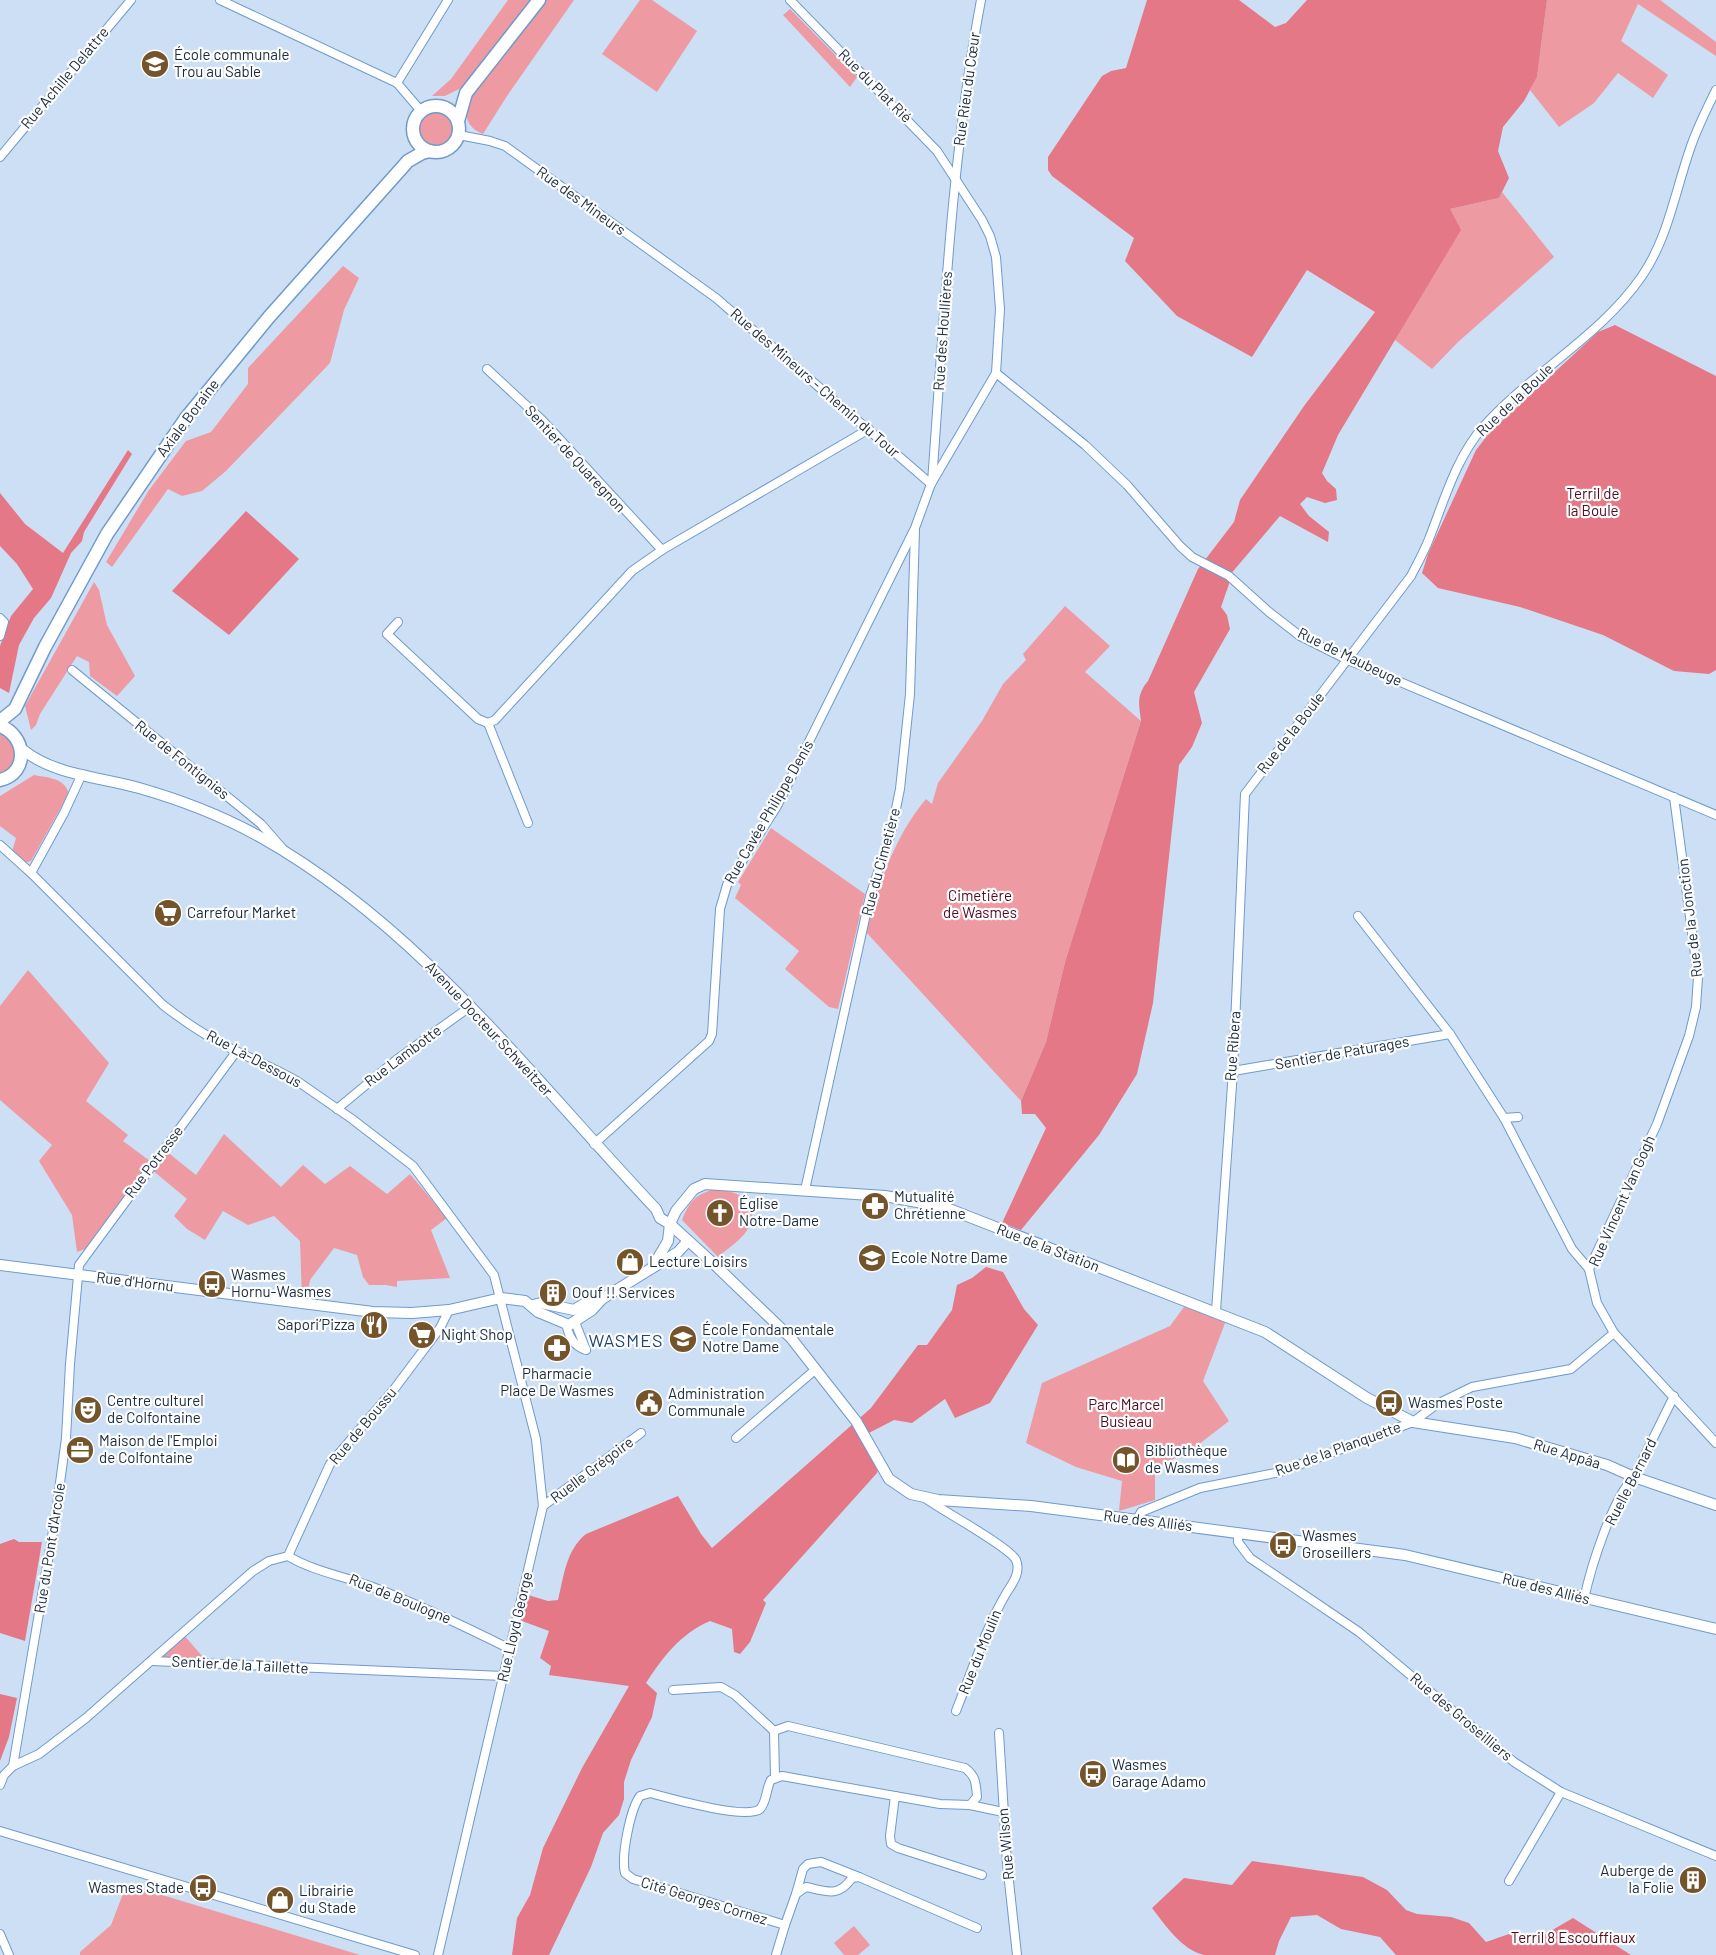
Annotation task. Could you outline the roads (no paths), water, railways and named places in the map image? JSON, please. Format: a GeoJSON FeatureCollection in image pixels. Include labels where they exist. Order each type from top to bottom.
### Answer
{"type":"FeatureCollection","features":[{"type":"Feature","properties":{"kind":"main road"},"geometry":{"type":"LineString","coordinates":[[408,161],[422,153],[443,151],[450,148],[459,136],[458,121],[466,93],[539,0]]}},
{"type":"Feature","properties":{"kind":"main road"},"geometry":{"type":"LineString","coordinates":[[408,161],[414,134],[414,122],[421,111],[427,107],[442,106],[466,93]]}},
{"type":"Feature","properties":{"kind":"main road"},"geometry":{"type":"LineString","coordinates":[[442,106],[449,109],[458,121]]}},
{"type":"Feature","properties":{"kind":"main road"},"geometry":{"type":"LineString","coordinates":[[414,134],[420,145],[430,151]]}},
{"type":"Feature","properties":{"kind":"main road","name":"Axiale Boraine"},"geometry":{"type":"LineString","coordinates":[[0,721],[14,709],[88,568],[127,502],[154,464],[225,369],[408,161]]}},
{"type":"Feature","properties":{"kind":"main road","name":"Axiale Boraine"},"geometry":{"type":"LineString","coordinates":[[14,709],[14,733],[22,749]]}},
{"type":"Feature","properties":{"kind":"main road"},"geometry":{"type":"LineString","coordinates":[[0,726],[14,733]]}},
{"type":"Feature","properties":{"kind":"main road"},"geometry":{"type":"LineString","coordinates":[[4,779],[21,759],[22,749]]}},
{"type":"Feature","properties":{"kind":"street","name":"Rue Achille Delattre"},"geometry":{"type":"LineString","coordinates":[[0,157],[131,0]]}},
{"type":"Feature","properties":{"kind":"street"},"geometry":{"type":"LineString","coordinates":[[220,0],[397,83],[421,111]]}},
{"type":"Feature","properties":{"kind":"street"},"geometry":{"type":"LineString","coordinates":[[397,83],[448,0]]}},
{"type":"Feature","properties":{"kind":"street","name":"Rue du Plat Rié"},"geometry":{"type":"LineString","coordinates":[[790,0],[937,151],[982,220],[990,236],[996,257],[1000,309],[996,373]]}},
{"type":"Feature","properties":{"kind":"street","name":"Rue Rieu du Cœur"},"geometry":{"type":"LineString","coordinates":[[955,178],[970,64],[981,0]]}},
{"type":"Feature","properties":{"kind":"street","name":"Rue de la Boule"},"geometry":{"type":"LineString","coordinates":[[1252,783],[1411,576],[1429,541],[1450,487],[1473,440],[1498,412],[1622,303],[1643,274],[1669,221],[1692,142],[1701,118],[1716,90]]}},
{"type":"Feature","properties":{"kind":"street","name":"Rue des Mineurs"},"geometry":{"type":"LineString","coordinates":[[459,136],[490,141],[505,146],[697,284]]}},
{"type":"Feature","properties":{"kind":"street","name":"Rue des Houllières"},"geometry":{"type":"LineString","coordinates":[[931,484],[955,178]]}},
{"type":"Feature","properties":{"kind":"street","name":"Rue des Mineurs - Chemin du Tour"},"geometry":{"type":"LineString","coordinates":[[697,284],[770,342],[931,484]]}},
{"type":"Feature","properties":{"kind":"street","name":"Sentier de Quaregnon"},"geometry":{"type":"LineString","coordinates":[[486,370],[542,420],[662,550]]}},
{"type":"Feature","properties":{"kind":"street"},"geometry":{"type":"LineString","coordinates":[[931,484],[996,373]]}},
{"type":"Feature","properties":{"kind":"street","name":"Rue de Maubeuge"},"geometry":{"type":"LineString","coordinates":[[996,373],[1085,445],[1127,484],[1180,546],[1204,563],[1229,576],[1269,612],[1300,636],[1348,660],[1716,815]]}},
{"type":"Feature","properties":{"kind":"street"},"geometry":{"type":"LineString","coordinates":[[492,722],[632,571],[662,550],[869,429]]}},
{"type":"Feature","properties":{"kind":"street","name":"Rue Cavée Philippe Denis"},"geometry":{"type":"LineString","coordinates":[[594,1144],[709,1041],[712,1034],[720,909],[727,885],[777,806],[915,528],[931,484]]}},
{"type":"Feature","properties":{"kind":"street","name":"Rue du Cimetière"},"geometry":{"type":"LineString","coordinates":[[806,1190],[870,896],[892,833],[900,789],[910,694],[915,528]]}},
{"type":"Feature","properties":{"kind":"street"},"geometry":{"type":"LineString","coordinates":[[0,636],[2,620]]}},
{"type":"Feature","properties":{"kind":"street"},"geometry":{"type":"LineString","coordinates":[[398,622],[387,634],[478,719],[492,722]]}},
{"type":"Feature","properties":{"kind":"street","name":"Rue de Fontignies"},"geometry":{"type":"LineString","coordinates":[[72,670],[261,824],[287,853]]}},
{"type":"Feature","properties":{"kind":"street"},"geometry":{"type":"LineString","coordinates":[[492,722],[528,823]]}},
{"type":"Feature","properties":{"kind":"street"},"geometry":{"type":"LineString","coordinates":[[22,749],[41,764]]}},
{"type":"Feature","properties":{"kind":"street"},"geometry":{"type":"LineString","coordinates":[[4,779],[26,766],[41,764]]}},
{"type":"Feature","properties":{"kind":"street","name":"Avenue Docteur Schweitzer"},"geometry":{"type":"LineString","coordinates":[[41,764],[138,788],[203,810],[261,837],[364,907],[419,954],[471,1006],[594,1144],[656,1209],[666,1211],[672,1220]]}},
{"type":"Feature","properties":{"kind":"street"},"geometry":{"type":"LineString","coordinates":[[31,873],[64,813],[82,774]]}},
{"type":"Feature","properties":{"kind":"street","name":"Rue Ribera"},"geometry":{"type":"LineString","coordinates":[[1216,1312],[1233,1071],[1245,794],[1252,783]]}},
{"type":"Feature","properties":{"kind":"street","name":"Rue de la Jonction"},"geometry":{"type":"LineString","coordinates":[[1657,1124],[1689,1036],[1696,1007],[1698,984],[1695,944],[1674,797]]}},
{"type":"Feature","properties":{"kind":"street","name":"Rue Là-Dessous"},"geometry":{"type":"LineString","coordinates":[[0,845],[31,873],[163,1005],[181,1019],[236,1052],[283,1072],[404,1158],[423,1177],[494,1275],[501,1298]]}},
{"type":"Feature","properties":{"kind":"street"},"geometry":{"type":"LineString","coordinates":[[1358,916],[1450,1034],[1504,1118],[1572,1249],[1589,1269]]}},
{"type":"Feature","properties":{"kind":"street","name":"Rue Lambotte"},"geometry":{"type":"LineString","coordinates":[[337,1109],[396,1060],[471,1006]]}},
{"type":"Feature","properties":{"kind":"street","name":"Sentier de Paturages"},"geometry":{"type":"LineString","coordinates":[[1233,1071],[1450,1034]]}},
{"type":"Feature","properties":{"kind":"street","name":"Rue Potresse"},"geometry":{"type":"LineString","coordinates":[[77,1274],[79,1265],[89,1248],[236,1052]]}},
{"type":"Feature","properties":{"kind":"street"},"geometry":{"type":"LineString","coordinates":[[1504,1118],[1518,1117]]}},
{"type":"Feature","properties":{"kind":"street","name":"Rue Vincent Van Gogh"},"geometry":{"type":"LineString","coordinates":[[1657,1124],[1589,1269],[1597,1302],[1614,1333],[1716,1443]]}},
{"type":"Feature","properties":{"kind":"street","name":"Rue de la Station"},"geometry":{"type":"LineString","coordinates":[[672,1220],[694,1189],[705,1184],[889,1197],[944,1207],[1187,1303],[1216,1312],[1284,1342],[1367,1398],[1414,1422]]}},
{"type":"Feature","properties":{"kind":"street"},"geometry":{"type":"LineString","coordinates":[[652,1268],[678,1252],[688,1242],[672,1220]]}},
{"type":"Feature","properties":{"kind":"street"},"geometry":{"type":"LineString","coordinates":[[652,1268],[668,1241],[672,1220]]}},
{"type":"Feature","properties":{"kind":"street","name":"Rue des Alliés"},"geometry":{"type":"LineString","coordinates":[[688,1242],[791,1338],[865,1435],[889,1479],[911,1494],[938,1500],[1031,1506],[1418,1557],[1716,1629]]}},
{"type":"Feature","properties":{"kind":"street","name":"Rue d'Hornu"},"geometry":{"type":"LineString","coordinates":[[0,1265],[373,1312],[412,1313],[448,1310],[501,1298],[525,1300],[533,1305],[540,1303],[570,1317],[590,1300],[602,1299],[652,1268]]}},
{"type":"Feature","properties":{"kind":"street","name":"Rue du Pont d'Arcole"},"geometry":{"type":"LineString","coordinates":[[0,1785],[4,1775],[13,1766],[56,1513],[66,1438],[77,1274]]}},
{"type":"Feature","properties":{"kind":"street","name":"Rue Lloyd George"},"geometry":{"type":"LineString","coordinates":[[438,1955],[543,1506],[536,1438],[501,1298]]}},
{"type":"Feature","properties":{"kind":"street","name":"Rue de Boussu"},"geometry":{"type":"LineString","coordinates":[[288,1556],[330,1464],[395,1388],[440,1328],[448,1310]]}},
{"type":"Feature","properties":{"kind":"street","name":"Rue de la Planquette"},"geometry":{"type":"LineString","coordinates":[[1137,1520],[1141,1512],[1200,1488],[1280,1472],[1414,1422],[1437,1404],[1472,1387],[1571,1369],[1614,1333]]}},
{"type":"Feature","properties":{"kind":"street"},"geometry":{"type":"LineString","coordinates":[[736,1438],[816,1369]]}},
{"type":"Feature","properties":{"kind":"street","name":"Ruelle Bernard"},"geometry":{"type":"LineString","coordinates":[[1584,1598],[1602,1540],[1626,1485],[1634,1477],[1674,1396]]}},
{"type":"Feature","properties":{"kind":"street","name":"Rue Appâa"},"geometry":{"type":"LineString","coordinates":[[1414,1422],[1515,1438],[1607,1465],[1634,1477],[1716,1505]]}},
{"type":"Feature","properties":{"kind":"street","name":"Ruelle Grégoire"},"geometry":{"type":"LineString","coordinates":[[543,1506],[641,1433]]}},
{"type":"Feature","properties":{"kind":"street","name":"Rue du Moulin"},"geometry":{"type":"LineString","coordinates":[[923,1497],[1005,1549],[1017,1561],[1016,1578],[991,1619],[956,1711]]}},
{"type":"Feature","properties":{"kind":"street","name":"Rue des Groseilliers"},"geometry":{"type":"LineString","coordinates":[[1238,1533],[1238,1542],[1250,1558],[1359,1632],[1514,1762],[1561,1792],[1716,1856]]}},
{"type":"Feature","properties":{"kind":"street"},"geometry":{"type":"LineString","coordinates":[[152,1661],[253,1571],[269,1561],[288,1556]]}},
{"type":"Feature","properties":{"kind":"street","name":"Rue de Boulogne"},"geometry":{"type":"LineString","coordinates":[[288,1556],[302,1565],[348,1578],[424,1607],[510,1649]]}},
{"type":"Feature","properties":{"kind":"street","name":"Sentier de la Taillette"},"geometry":{"type":"LineString","coordinates":[[13,1766],[38,1754],[70,1730],[152,1661],[503,1676]]}},
{"type":"Feature","properties":{"kind":"street"},"geometry":{"type":"LineString","coordinates":[[673,1690],[721,1687],[736,1695],[774,1731],[788,1726],[965,1768],[972,1772],[976,1784],[977,1797],[970,1805]]}},
{"type":"Feature","properties":{"kind":"street","name":"Cité Georges Cornez"},"geometry":{"type":"LineString","coordinates":[[774,1731],[775,1777],[768,1784],[762,1806],[753,1812],[711,1808],[645,1793],[634,1807],[623,1867],[625,1873],[633,1879],[785,1926]]}},
{"type":"Feature","properties":{"kind":"street","name":"Rue Wilson"},"geometry":{"type":"LineString","coordinates":[[999,1733],[1003,1812],[1017,1955]]}},
{"type":"Feature","properties":{"kind":"street"},"geometry":{"type":"LineString","coordinates":[[775,1777],[782,1776],[940,1804],[970,1805],[1003,1812]]}},
{"type":"Feature","properties":{"kind":"street"},"geometry":{"type":"LineString","coordinates":[[1509,1881],[1561,1792]]}},
{"type":"Feature","properties":{"kind":"street"},"geometry":{"type":"LineString","coordinates":[[895,1796],[890,1836],[891,1844],[898,1848],[982,1875]]}},
{"type":"Feature","properties":{"kind":"street"},"geometry":{"type":"LineString","coordinates":[[0,1831],[415,1955]]}},
{"type":"Feature","properties":{"kind":"street","name":"Cité Georges Cornez"},"geometry":{"type":"LineString","coordinates":[[776,1955],[803,1870],[815,1862],[821,1862],[859,1877],[977,1928]]}},
{"type":"Feature","properties":{"kind":"street"},"geometry":{"type":"LineString","coordinates":[[796,1894],[806,1887],[834,1892],[845,1889],[852,1878],[859,1877]]}},
{"type":"Feature","properties":{"kind":"street"},"geometry":{"type":"LineString","coordinates":[[0,1934],[9,1955]]}},
{"type":"Feature","properties":{"kind":"place","name":"École communale Trou au Sable"},"geometry":{"type":"Point","coordinates":[155,64]}},
{"type":"Feature","properties":{"kind":"place","name":"Carrefour Market"},"geometry":{"type":"Point","coordinates":[168,913]}},
{"type":"Feature","properties":{"kind":"place","name":"Mutualité Chrétienne"},"geometry":{"type":"Point","coordinates":[875,1206]}},
{"type":"Feature","properties":{"kind":"place","name":"Église Notre-Dame"},"geometry":{"type":"Point","coordinates":[720,1213]}},
{"type":"Feature","properties":{"kind":"place","name":"Ecole Notre Dame"},"geometry":{"type":"Point","coordinates":[872,1258]}},
{"type":"Feature","properties":{"kind":"place","name":"Lecture Loisirs"},"geometry":{"type":"Point","coordinates":[630,1262]}},
{"type":"Feature","properties":{"kind":"place","name":"Wasmes Hornu-Wasmes"},"geometry":{"type":"Point","coordinates":[212,1284]}},
{"type":"Feature","properties":{"kind":"place","name":"Oouf !! Services"},"geometry":{"type":"Point","coordinates":[553,1293]}},
{"type":"Feature","properties":{"kind":"place","name":"Sapori’Pizza"},"geometry":{"type":"Point","coordinates":[374,1325]}},
{"type":"Feature","properties":{"kind":"place","name":"Night Shop"},"geometry":{"type":"Point","coordinates":[422,1335]}},
{"type":"Feature","properties":{"kind":"place","name":"École Fondamentale Notre Dame"},"geometry":{"type":"Point","coordinates":[683,1339]}},
{"type":"Feature","properties":{"kind":"place","name":"Pharmacie Place De Wasmes"},"geometry":{"type":"Point","coordinates":[557,1348]}},
{"type":"Feature","properties":{"kind":"place","name":"Administration Communale"},"geometry":{"type":"Point","coordinates":[649,1403]}},
{"type":"Feature","properties":{"kind":"place","name":"Wasmes Poste"},"geometry":{"type":"Point","coordinates":[1389,1403]}},
{"type":"Feature","properties":{"kind":"place","name":"Centre culturel de Colfontaine"},"geometry":{"type":"Point","coordinates":[88,1410]}},
{"type":"Feature","properties":{"kind":"place","name":"Maison de l'Emploi de Colfontaine"},"geometry":{"type":"Point","coordinates":[80,1450]}},
{"type":"Feature","properties":{"kind":"place","name":"Bibliothèque de Wasmes"},"geometry":{"type":"Point","coordinates":[1126,1460]}},
{"type":"Feature","properties":{"kind":"place","name":"Wasmes Groseillers"},"geometry":{"type":"Point","coordinates":[1283,1545]}},
{"type":"Feature","properties":{"kind":"place","name":"Wasmes Garage Adamo"},"geometry":{"type":"Point","coordinates":[1093,1774]}},
{"type":"Feature","properties":{"kind":"place","name":"Auberge de la Folie"},"geometry":{"type":"Point","coordinates":[1693,1880]}},
{"type":"Feature","properties":{"kind":"place","name":"Wasmes Stade"},"geometry":{"type":"Point","coordinates":[203,1888]}},
{"type":"Feature","properties":{"kind":"place","name":"Librairie du Stade"},"geometry":{"type":"Point","coordinates":[280,1900]}},
{"type":"Feature","properties":{"kind":"district","name":"WASMES"},"geometry":{"type":"Point","coordinates":[626,1341]}},
{"type":"Feature","properties":{"kind":"park label","name":"Terril de la Boule"},"geometry":{"type":"Point","coordinates":[1593,502]}},
{"type":"Feature","properties":{"kind":"park label","name":"Cimetière de Wasmes"},"geometry":{"type":"Point","coordinates":[980,904]}},
{"type":"Feature","properties":{"kind":"park label","name":"Parc Marcel Busieau"},"geometry":{"type":"Point","coordinates":[1126,1414]}},
{"type":"Feature","properties":{"kind":"park label","name":"Terril 8 Escouffiaux"},"geometry":{"type":"Point","coordinates":[1573,1938]}}]}
